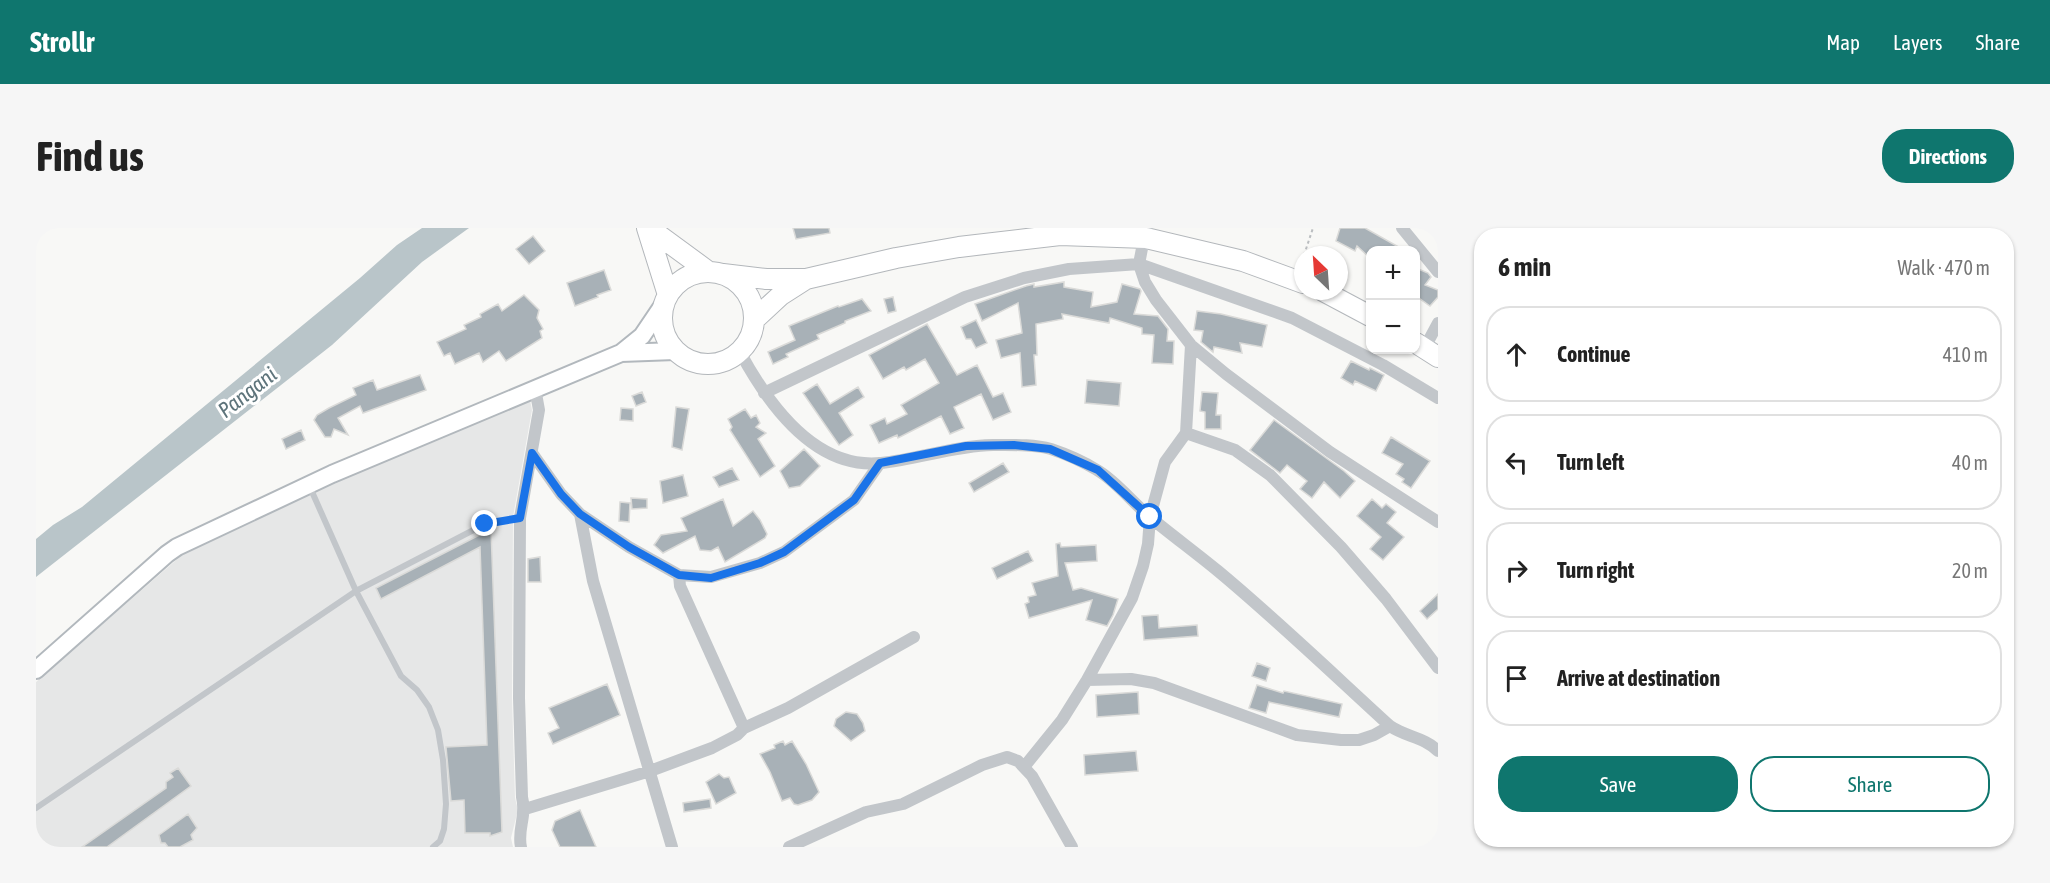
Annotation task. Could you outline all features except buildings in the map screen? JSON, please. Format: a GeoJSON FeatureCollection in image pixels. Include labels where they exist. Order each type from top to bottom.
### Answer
{"type":"FeatureCollection","features":[{"type":"Feature","properties":{"kind":"highway"},"geometry":{"type":"LineString","coordinates":[[648,228],[716,273],[736,281],[746,292],[753,305],[754,320],[750,337],[740,352],[725,361],[707,364],[690,361],[675,351],[665,336],[662,319],[666,298],[648,228]]}},
{"type":"Feature","properties":{"kind":"highway"},"geometry":{"type":"LineString","coordinates":[[666,298],[676,285],[697,273],[766,279],[806,279],[896,258],[1011,240],[1060,235],[1146,233],[1243,261],[1294,280]]}},
{"type":"Feature","properties":{"kind":"highway"},"geometry":{"type":"LineString","coordinates":[[754,320],[781,295],[806,279]]}},
{"type":"Feature","properties":{"kind":"highway"},"geometry":{"type":"LineString","coordinates":[[1341,300],[1366,312]]}},
{"type":"Feature","properties":{"kind":"main road"},"geometry":{"type":"LineString","coordinates":[[36,670],[172,550],[309,485],[621,353],[642,336],[666,298]]}},
{"type":"Feature","properties":{"kind":"main road"},"geometry":{"type":"LineString","coordinates":[[621,353],[675,351]]}},
{"type":"Feature","properties":{"kind":"street"},"geometry":{"type":"LineString","coordinates":[[1402,228],[1438,272]]}},
{"type":"Feature","properties":{"kind":"street"},"geometry":{"type":"LineString","coordinates":[[1146,233],[1139,264],[1145,282],[1191,345],[1330,452],[1438,522]]}},
{"type":"Feature","properties":{"kind":"street"},"geometry":{"type":"LineString","coordinates":[[764,393],[965,297],[1024,278],[1058,271],[1139,264],[1292,318],[1383,365],[1438,398]]}},
{"type":"Feature","properties":{"kind":"street"},"geometry":{"type":"LineString","coordinates":[[1426,350],[1438,324]]}},
{"type":"Feature","properties":{"kind":"street"},"geometry":{"type":"LineString","coordinates":[[1024,767],[1062,720],[1132,598],[1143,566],[1148,544],[1150,517],[1165,462],[1186,433],[1191,345]]}},
{"type":"Feature","properties":{"kind":"street"},"geometry":{"type":"LineString","coordinates":[[740,352],[764,393],[787,421],[826,451],[862,463],[880,463],[966,446],[1014,445],[1050,449],[1098,470],[1150,517],[1220,572],[1390,726],[1400,733],[1422,739],[1438,751]]}},
{"type":"Feature","properties":{"kind":"street"},"geometry":{"type":"LineString","coordinates":[[521,847],[519,838],[525,809],[522,797],[519,698],[520,518],[539,410],[535,388]]}},
{"type":"Feature","properties":{"kind":"street"},"geometry":{"type":"LineString","coordinates":[[1186,433],[1235,450],[1269,475],[1341,547],[1386,599],[1438,668]]}},
{"type":"Feature","properties":{"kind":"street"},"geometry":{"type":"LineString","coordinates":[[532,453],[561,494],[580,514],[629,547],[679,575],[711,578],[760,563],[784,552],[854,500],[880,463]]}},
{"type":"Feature","properties":{"kind":"street"},"geometry":{"type":"LineString","coordinates":[[580,514],[593,581],[672,847]]}},
{"type":"Feature","properties":{"kind":"street"},"geometry":{"type":"LineString","coordinates":[[679,575],[680,586],[744,728]]}},
{"type":"Feature","properties":{"kind":"street"},"geometry":{"type":"LineString","coordinates":[[525,809],[650,771],[712,748],[737,735],[744,728],[788,708],[914,637]]}},
{"type":"Feature","properties":{"kind":"street"},"geometry":{"type":"LineString","coordinates":[[1087,680],[1131,679],[1154,683],[1297,735],[1359,740],[1390,726]]}},
{"type":"Feature","properties":{"kind":"street"},"geometry":{"type":"LineString","coordinates":[[789,847],[866,812],[903,804],[1006,757],[1018,761],[1032,776],[1072,847]]}},
{"type":"Feature","properties":{"kind":"lane"},"geometry":{"type":"LineString","coordinates":[[309,485],[356,591],[401,676],[417,690],[429,707],[438,730],[446,804],[444,829],[440,841],[434,847]]}},
{"type":"Feature","properties":{"kind":"lane"},"geometry":{"type":"LineString","coordinates":[[36,808],[356,591],[485,524],[520,518]]}},
{"type":"Feature","properties":{"kind":"path"},"geometry":{"type":"LineString","coordinates":[[1307,246],[1313,228]]}},
{"type":"Feature","properties":{"kind":"shaded area"},"geometry":{"type":"Polygon","coordinates":[[[530,400],[532,410],[513,517],[512,698],[515,798],[518,810],[511,838],[513,847],[36,847],[36,682],[182,555],[336,482],[530,400]]]}},
{"type":"Feature","properties":{"kind":"water","name":"Pangani"},"geometry":{"type":"Polygon","coordinates":[[[422,228],[469,228],[422,262],[332,345],[36,577],[36,539],[82,507],[397,245],[422,228]]]}},
{"type":"Feature","properties":{"kind":"route"},"geometry":{"type":"LineString","coordinates":[[485,524],[520,518],[532,453],[561,494],[580,514],[629,547],[679,575],[711,578],[760,563],[784,552],[854,500],[880,463],[966,446],[1014,445],[1050,449],[1098,470],[1150,517]]}}]}
